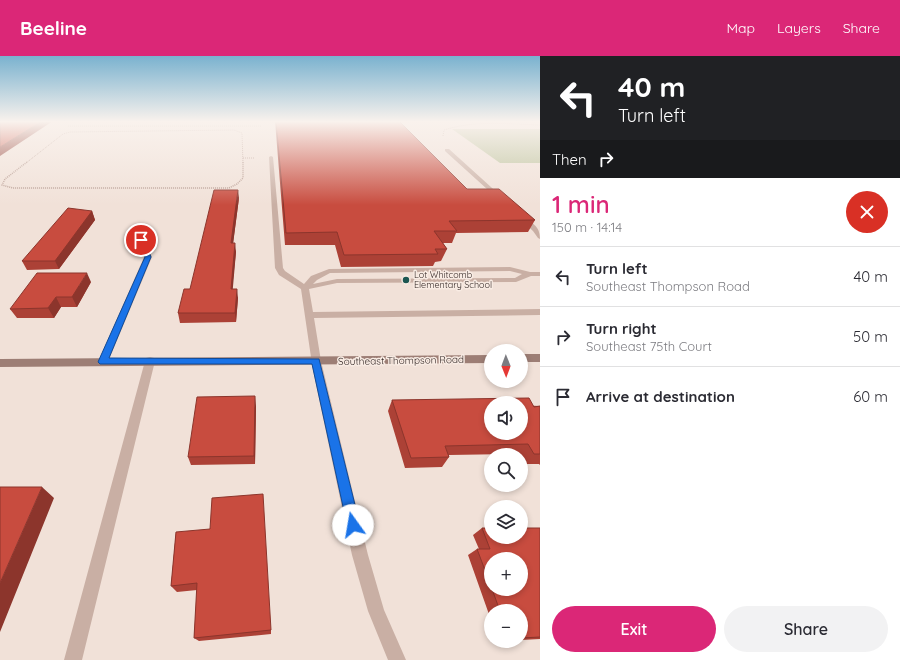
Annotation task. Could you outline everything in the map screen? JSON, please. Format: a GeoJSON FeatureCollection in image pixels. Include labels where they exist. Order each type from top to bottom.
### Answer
{"type":"FeatureCollection","features":[{"type":"Feature","properties":{"kind":"street"},"geometry":{"type":"LineString","coordinates":[[447,150],[506,203]]}},
{"type":"Feature","properties":{"kind":"street"},"geometry":{"type":"LineString","coordinates":[[271,157],[279,268],[282,273],[305,288],[337,281],[516,280],[530,274]]}},
{"type":"Feature","properties":{"kind":"street"},"geometry":{"type":"LineString","coordinates":[[518,214],[536,230],[540,237]]}},
{"type":"Feature","properties":{"kind":"street"},"geometry":{"type":"LineString","coordinates":[[103,362],[148,257],[141,240]]}},
{"type":"Feature","properties":{"kind":"street"},"geometry":{"type":"LineString","coordinates":[[305,288],[314,278],[329,270],[510,269],[530,274],[540,274]]}},
{"type":"Feature","properties":{"kind":"street"},"geometry":{"type":"LineString","coordinates":[[305,288],[316,361],[360,555],[376,611],[397,660]]}},
{"type":"Feature","properties":{"kind":"street"},"geometry":{"type":"LineString","coordinates":[[309,315],[540,312]]}},
{"type":"Feature","properties":{"kind":"street"},"geometry":{"type":"LineString","coordinates":[[528,358],[540,358]]}},
{"type":"Feature","properties":{"kind":"street","name":"Southeast Thompson Road"},"geometry":{"type":"LineString","coordinates":[[0,363],[484,359]]}},
{"type":"Feature","properties":{"kind":"street"},"geometry":{"type":"LineString","coordinates":[[73,660],[150,361]]}},
{"type":"Feature","properties":{"kind":"path"},"geometry":{"type":"LineString","coordinates":[[43,149],[5,179],[2,185],[13,188],[229,188],[241,182],[243,178],[243,149]]}},
{"type":"Feature","properties":{"kind":"green space"},"geometry":{"type":"Polygon","coordinates":[[[480,149],[540,149],[540,163],[500,163],[480,149]]]}},
{"type":"Feature","properties":{"kind":"building"},"geometry":{"type":"Polygon","coordinates":[[[279,149],[427,149],[467,189],[499,189],[535,220],[449,221],[457,231],[434,231],[447,249],[435,249],[438,254],[344,255],[337,232],[286,233],[279,149]]]}},
{"type":"Feature","properties":{"kind":"building"},"geometry":{"type":"Polygon","coordinates":[[[214,190],[238,190],[231,243],[235,243],[231,289],[237,289],[235,313],[178,313],[184,289],[190,289],[214,190]]]}},
{"type":"Feature","properties":{"kind":"building"},"geometry":{"type":"Polygon","coordinates":[[[68,208],[92,211],[55,261],[22,261],[68,208]]]}},
{"type":"Feature","properties":{"kind":"building"},"geometry":{"type":"Polygon","coordinates":[[[37,273],[87,273],[72,297],[56,297],[48,308],[10,309],[37,273]]]}},
{"type":"Feature","properties":{"kind":"building"},"geometry":{"type":"Polygon","coordinates":[[[255,396],[254,456],[188,457],[197,397],[255,396]]]}},
{"type":"Feature","properties":{"kind":"building"},"geometry":{"type":"Polygon","coordinates":[[[528,398],[534,407],[540,406],[540,454],[534,454],[528,444],[445,446],[449,457],[411,458],[392,400],[484,399],[484,440],[528,440],[528,398]]]}},
{"type":"Feature","properties":{"kind":"building"},"geometry":{"type":"Polygon","coordinates":[[[0,487],[42,487],[0,583],[0,487]]]}},
{"type":"Feature","properties":{"kind":"building"},"geometry":{"type":"Polygon","coordinates":[[[263,494],[271,630],[194,638],[197,583],[171,586],[176,532],[210,529],[212,498],[263,494]]]}},
{"type":"Feature","properties":{"kind":"building"},"geometry":{"type":"Polygon","coordinates":[[[528,528],[540,528],[540,637],[528,638],[528,604],[497,604],[495,596],[528,596],[528,552],[484,552],[484,568],[477,549],[490,549],[488,544],[528,544],[528,528]]]}},
{"type":"Feature","properties":{"kind":"place","name":"Lot Whitcomb Elementary School"},"geometry":{"type":"Point","coordinates":[406,280]}},
{"type":"Feature","properties":{"kind":"route"},"geometry":{"type":"LineString","coordinates":[[141,240],[148,257],[103,362],[316,361],[353,525]]}}]}
